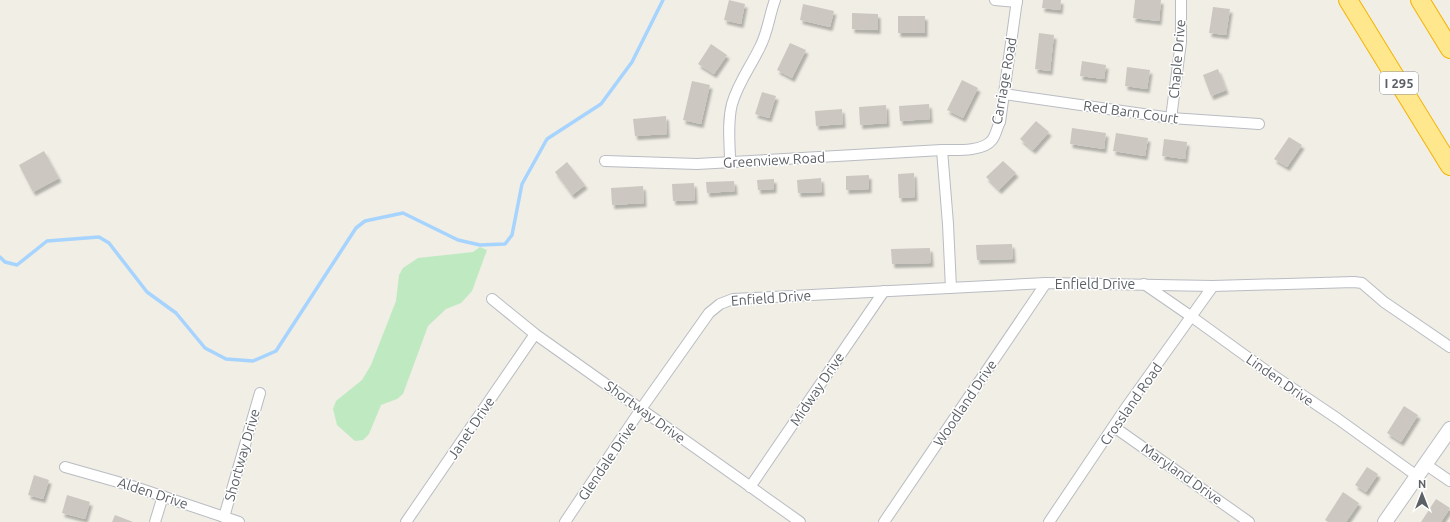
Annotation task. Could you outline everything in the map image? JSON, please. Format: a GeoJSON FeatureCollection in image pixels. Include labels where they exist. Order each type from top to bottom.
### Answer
{"type":"FeatureCollection","features":[{"type":"Feature","properties":{"kind":"highway","name":"I 295"},"geometry":{"type":"LineString","coordinates":[[1348,0],[1450,166]]}},
{"type":"Feature","properties":{"kind":"highway"},"geometry":{"type":"LineString","coordinates":[[1420,0],[1450,49]]}},
{"type":"Feature","properties":{"kind":"main road"},"geometry":{"type":"LineString","coordinates":[[1385,522],[1450,429]]}},
{"type":"Feature","properties":{"kind":"street"},"geometry":{"type":"LineString","coordinates":[[730,162],[730,123],[732,106],[741,80],[761,46],[769,26],[775,0]]}},
{"type":"Feature","properties":{"kind":"street"},"geometry":{"type":"LineString","coordinates":[[995,0],[1017,1]]}},
{"type":"Feature","properties":{"kind":"street","name":"Chaple Drive"},"geometry":{"type":"LineString","coordinates":[[1171,118],[1181,42],[1181,0]]}},
{"type":"Feature","properties":{"kind":"street","name":"Carriage Road"},"geometry":{"type":"LineString","coordinates":[[942,150],[974,149],[988,144],[992,140],[1000,122],[1017,1]]}},
{"type":"Feature","properties":{"kind":"street","name":"Red Barn Court"},"geometry":{"type":"LineString","coordinates":[[1004,94],[1171,118],[1259,124]]}},
{"type":"Feature","properties":{"kind":"street"},"geometry":{"type":"LineString","coordinates":[[942,150],[952,288]]}},
{"type":"Feature","properties":{"kind":"street","name":"Greenview Road"},"geometry":{"type":"LineString","coordinates":[[605,161],[697,164],[942,150]]}},
{"type":"Feature","properties":{"kind":"street","name":"Enfield Drive"},"geometry":{"type":"LineString","coordinates":[[720,304],[733,299],[1046,283],[1213,286],[1362,283],[1384,302],[1450,347]]}},
{"type":"Feature","properties":{"kind":"street","name":"Woodland Drive"},"geometry":{"type":"LineString","coordinates":[[884,522],[1046,283]]}},
{"type":"Feature","properties":{"kind":"street","name":"Linden Drive"},"geometry":{"type":"LineString","coordinates":[[1143,284],[1192,317],[1268,372],[1338,419],[1421,470],[1450,481]]}},
{"type":"Feature","properties":{"kind":"street","name":"Crossland Road"},"geometry":{"type":"LineString","coordinates":[[1049,522],[1125,409],[1213,286]]}},
{"type":"Feature","properties":{"kind":"street","name":"Midway Drive"},"geometry":{"type":"LineString","coordinates":[[750,487],[884,291]]}},
{"type":"Feature","properties":{"kind":"street","name":"Shortway Drive"},"geometry":{"type":"LineString","coordinates":[[492,299],[535,334],[800,522]]}},
{"type":"Feature","properties":{"kind":"street","name":"Glendale Drive"},"geometry":{"type":"LineString","coordinates":[[571,520],[641,409],[710,313],[720,304]]}},
{"type":"Feature","properties":{"kind":"street","name":"Janet Drive"},"geometry":{"type":"LineString","coordinates":[[406,522],[535,334]]}},
{"type":"Feature","properties":{"kind":"street","name":"Shortway Drive"},"geometry":{"type":"LineString","coordinates":[[224,517],[260,393]]}},
{"type":"Feature","properties":{"kind":"street","name":"Maryland Drive"},"geometry":{"type":"LineString","coordinates":[[1114,427],[1249,522]]}},
{"type":"Feature","properties":{"kind":"street","name":"Alden Drive"},"geometry":{"type":"LineString","coordinates":[[66,467],[132,486],[239,522]]}},
{"type":"Feature","properties":{"kind":"street"},"geometry":{"type":"LineString","coordinates":[[155,522],[163,496]]}},
{"type":"Feature","properties":{"kind":"green space"},"geometry":{"type":"Polygon","coordinates":[[[480,247],[487,250],[472,291],[461,303],[446,309],[428,326],[403,394],[397,399],[381,405],[369,434],[363,440],[355,441],[337,425],[333,409],[336,401],[362,380],[371,365],[396,301],[399,275],[403,268],[418,258],[473,252],[480,247]]]}},
{"type":"Feature","properties":{"kind":"building"},"geometry":{"type":"Polygon","coordinates":[[[729,0],[745,4],[741,24],[724,20],[729,0]]]}},
{"type":"Feature","properties":{"kind":"building"},"geometry":{"type":"Polygon","coordinates":[[[1043,0],[1061,0],[1060,10],[1042,8],[1043,0]]]}},
{"type":"Feature","properties":{"kind":"building"},"geometry":{"type":"Polygon","coordinates":[[[1135,0],[1161,0],[1159,21],[1133,18],[1135,0]]]}},
{"type":"Feature","properties":{"kind":"building"},"geometry":{"type":"Polygon","coordinates":[[[803,4],[834,11],[830,27],[800,20],[803,4]]]}},
{"type":"Feature","properties":{"kind":"building"},"geometry":{"type":"Polygon","coordinates":[[[1213,7],[1230,9],[1226,35],[1209,33],[1213,7]]]}},
{"type":"Feature","properties":{"kind":"building"},"geometry":{"type":"Polygon","coordinates":[[[852,13],[878,14],[878,30],[852,29],[852,13]]]}},
{"type":"Feature","properties":{"kind":"building"},"geometry":{"type":"Polygon","coordinates":[[[898,16],[925,16],[925,33],[898,33],[898,16]]]}},
{"type":"Feature","properties":{"kind":"building"},"geometry":{"type":"Polygon","coordinates":[[[1039,33],[1054,35],[1050,71],[1035,69],[1039,33]]]}},
{"type":"Feature","properties":{"kind":"building"},"geometry":{"type":"Polygon","coordinates":[[[790,43],[806,50],[792,78],[777,70],[790,43]]]}},
{"type":"Feature","properties":{"kind":"building"},"geometry":{"type":"Polygon","coordinates":[[[711,44],[727,55],[714,74],[698,64],[711,44]]]}},
{"type":"Feature","properties":{"kind":"building"},"geometry":{"type":"Polygon","coordinates":[[[1082,61],[1106,65],[1104,79],[1080,76],[1082,61]]]}},
{"type":"Feature","properties":{"kind":"building"},"geometry":{"type":"Polygon","coordinates":[[[1127,67],[1150,70],[1147,89],[1125,86],[1127,67]]]}},
{"type":"Feature","properties":{"kind":"building"},"geometry":{"type":"Polygon","coordinates":[[[1218,69],[1226,90],[1211,96],[1203,75],[1218,69]]]}},
{"type":"Feature","properties":{"kind":"building"},"geometry":{"type":"Polygon","coordinates":[[[962,80],[978,88],[963,118],[947,110],[962,80]]]}},
{"type":"Feature","properties":{"kind":"building"},"geometry":{"type":"Polygon","coordinates":[[[692,81],[710,85],[701,124],[683,120],[692,81]]]}},
{"type":"Feature","properties":{"kind":"building"},"geometry":{"type":"Polygon","coordinates":[[[762,92],[776,96],[769,118],[755,114],[762,92]]]}},
{"type":"Feature","properties":{"kind":"building"},"geometry":{"type":"Polygon","coordinates":[[[929,104],[930,119],[900,121],[899,106],[929,104]]]}},
{"type":"Feature","properties":{"kind":"building"},"geometry":{"type":"Polygon","coordinates":[[[886,105],[887,123],[860,125],[859,107],[886,105]]]}},
{"type":"Feature","properties":{"kind":"building"},"geometry":{"type":"Polygon","coordinates":[[[842,109],[843,124],[816,126],[815,111],[842,109]]]}},
{"type":"Feature","properties":{"kind":"building"},"geometry":{"type":"Polygon","coordinates":[[[666,116],[667,134],[635,136],[633,119],[666,116]]]}},
{"type":"Feature","properties":{"kind":"building"},"geometry":{"type":"Polygon","coordinates":[[[1036,121],[1049,132],[1033,150],[1020,139],[1036,121]]]}},
{"type":"Feature","properties":{"kind":"building"},"geometry":{"type":"Polygon","coordinates":[[[1072,128],[1106,133],[1104,149],[1070,144],[1072,128]]]}},
{"type":"Feature","properties":{"kind":"building"},"geometry":{"type":"Polygon","coordinates":[[[1116,133],[1148,138],[1145,156],[1113,151],[1116,133]]]}},
{"type":"Feature","properties":{"kind":"building"},"geometry":{"type":"Polygon","coordinates":[[[1289,137],[1302,145],[1287,167],[1274,159],[1289,137]]]}},
{"type":"Feature","properties":{"kind":"building"},"geometry":{"type":"Polygon","coordinates":[[[1164,139],[1187,142],[1185,159],[1162,156],[1164,139]]]}},
{"type":"Feature","properties":{"kind":"building"},"geometry":{"type":"Polygon","coordinates":[[[44,151],[59,178],[33,192],[19,165],[44,151]]]}},
{"type":"Feature","properties":{"kind":"building"},"geometry":{"type":"Polygon","coordinates":[[[1003,161],[1016,173],[999,190],[986,177],[1003,161]]]}},
{"type":"Feature","properties":{"kind":"building"},"geometry":{"type":"Polygon","coordinates":[[[567,162],[585,185],[572,195],[555,172],[567,162]]]}},
{"type":"Feature","properties":{"kind":"building"},"geometry":{"type":"Polygon","coordinates":[[[914,173],[915,197],[899,198],[898,174],[914,173]]]}},
{"type":"Feature","properties":{"kind":"building"},"geometry":{"type":"Polygon","coordinates":[[[869,175],[869,189],[846,190],[846,176],[869,175]]]}},
{"type":"Feature","properties":{"kind":"building"},"geometry":{"type":"Polygon","coordinates":[[[821,178],[822,192],[798,193],[797,180],[821,178]]]}},
{"type":"Feature","properties":{"kind":"building"},"geometry":{"type":"Polygon","coordinates":[[[774,179],[774,189],[758,190],[757,180],[774,179]]]}},
{"type":"Feature","properties":{"kind":"building"},"geometry":{"type":"Polygon","coordinates":[[[734,181],[735,191],[707,193],[706,182],[734,181]]]}},
{"type":"Feature","properties":{"kind":"building"},"geometry":{"type":"Polygon","coordinates":[[[694,183],[695,200],[673,201],[672,184],[694,183]]]}},
{"type":"Feature","properties":{"kind":"building"},"geometry":{"type":"Polygon","coordinates":[[[643,186],[644,203],[612,205],[611,188],[643,186]]]}},
{"type":"Feature","properties":{"kind":"building"},"geometry":{"type":"Polygon","coordinates":[[[1012,244],[1013,259],[977,260],[976,245],[1012,244]]]}},
{"type":"Feature","properties":{"kind":"building"},"geometry":{"type":"Polygon","coordinates":[[[930,248],[931,263],[892,264],[891,249],[930,248]]]}},
{"type":"Feature","properties":{"kind":"building"},"geometry":{"type":"Polygon","coordinates":[[[1404,406],[1418,415],[1401,442],[1387,433],[1404,406]]]}},
{"type":"Feature","properties":{"kind":"building"},"geometry":{"type":"Polygon","coordinates":[[[1367,467],[1378,474],[1366,492],[1355,485],[1367,467]]]}},
{"type":"Feature","properties":{"kind":"building"},"geometry":{"type":"Polygon","coordinates":[[[34,475],[49,480],[43,499],[28,495],[34,475]]]}},
{"type":"Feature","properties":{"kind":"building"},"geometry":{"type":"Polygon","coordinates":[[[1343,492],[1359,503],[1346,522],[1328,522],[1325,520],[1343,492]]]}},
{"type":"Feature","properties":{"kind":"building"},"geometry":{"type":"Polygon","coordinates":[[[67,495],[90,502],[85,519],[62,513],[67,495]]]}},
{"type":"Feature","properties":{"kind":"building"},"geometry":{"type":"Polygon","coordinates":[[[1436,499],[1450,508],[1441,522],[1421,522],[1436,499]]]}},
{"type":"Feature","properties":{"kind":"building"},"geometry":{"type":"Polygon","coordinates":[[[115,515],[133,522],[112,522],[115,515]]]}},
{"type":"Feature","properties":{"kind":"waterway"},"geometry":{"type":"LineString","coordinates":[[0,257],[5,262],[17,265],[47,241],[99,237],[109,243],[147,292],[176,313],[205,348],[226,359],[253,361],[276,351],[356,228],[365,221],[403,213],[458,240],[480,245],[505,244],[512,235],[522,184],[547,139],[601,104],[632,62],[663,0]]}}]}
